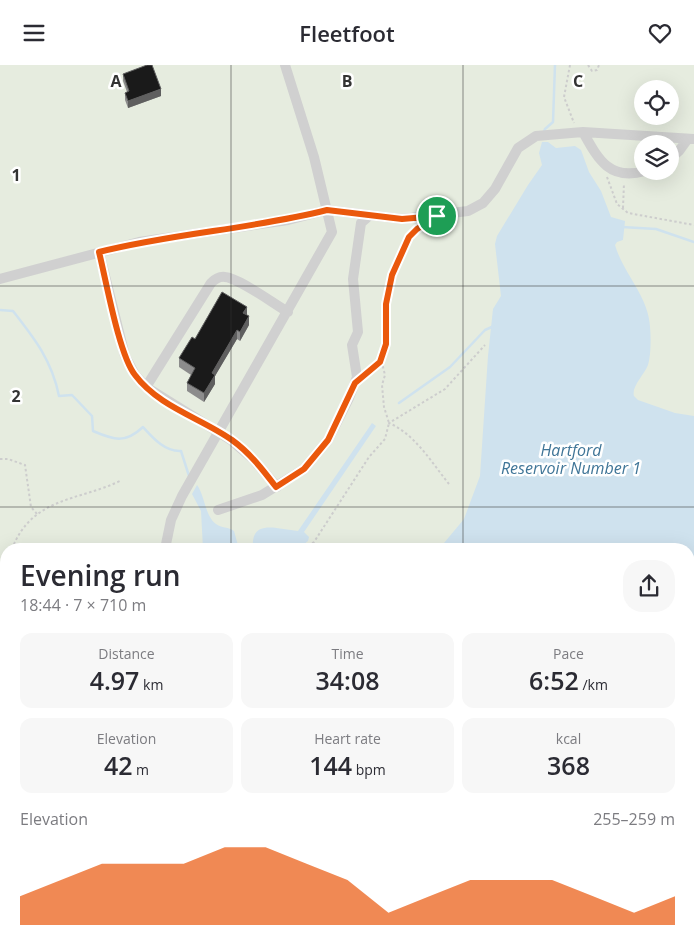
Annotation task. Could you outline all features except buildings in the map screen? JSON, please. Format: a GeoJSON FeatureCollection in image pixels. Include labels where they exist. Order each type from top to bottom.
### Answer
{"type":"FeatureCollection","features":[{"type":"Feature","properties":{"kind":"street"},"geometry":{"type":"LineString","coordinates":[[166,543],[171,520],[188,483],[288,312],[332,232],[314,157],[285,65]]}},
{"type":"Feature","properties":{"kind":"street"},"geometry":{"type":"LineString","coordinates":[[580,132],[605,166],[618,173],[634,173]]}},
{"type":"Feature","properties":{"kind":"street"},"geometry":{"type":"LineString","coordinates":[[0,279],[139,242],[288,220],[327,210],[402,219],[468,211],[483,203],[496,189],[518,147],[536,136],[580,132],[690,139]]}},
{"type":"Feature","properties":{"kind":"street"},"geometry":{"type":"LineString","coordinates":[[679,152],[690,139]]}},
{"type":"Feature","properties":{"kind":"street"},"geometry":{"type":"LineString","coordinates":[[218,510],[254,499],[276,487],[304,469],[328,440],[358,377],[352,345],[358,332],[352,279],[361,223],[370,215]]}},
{"type":"Feature","properties":{"kind":"street"},"geometry":{"type":"LineString","coordinates":[[99,252],[125,355],[135,375],[146,387],[175,407],[231,439],[253,459],[276,487]]}},
{"type":"Feature","properties":{"kind":"street"},"geometry":{"type":"LineString","coordinates":[[146,387],[210,283],[216,278],[226,277],[236,281],[288,312]]}},
{"type":"Feature","properties":{"kind":"path"},"geometry":{"type":"LineString","coordinates":[[570,65],[564,97],[580,132]]}},
{"type":"Feature","properties":{"kind":"path"},"geometry":{"type":"LineString","coordinates":[[588,65],[594,71],[599,65]]}},
{"type":"Feature","properties":{"kind":"path"},"geometry":{"type":"LineString","coordinates":[[605,166],[608,184],[617,203],[623,210],[628,213],[694,225]]}},
{"type":"Feature","properties":{"kind":"path"},"geometry":{"type":"LineString","coordinates":[[623,210],[623,190],[627,174]]}},
{"type":"Feature","properties":{"kind":"path"},"geometry":{"type":"LineString","coordinates":[[355,383],[381,359],[386,344],[386,304],[392,275],[409,237],[417,229],[437,216]]}},
{"type":"Feature","properties":{"kind":"path"},"geometry":{"type":"LineString","coordinates":[[390,423],[445,389],[485,345]]}},
{"type":"Feature","properties":{"kind":"path"},"geometry":{"type":"LineString","coordinates":[[313,543],[369,457],[385,439],[390,423],[384,407],[382,385],[385,375],[381,359]]}},
{"type":"Feature","properties":{"kind":"path"},"geometry":{"type":"LineString","coordinates":[[390,423],[403,429],[416,442],[449,484]]}},
{"type":"Feature","properties":{"kind":"path"},"geometry":{"type":"LineString","coordinates":[[0,459],[8,459],[24,465],[32,507],[38,515]]}},
{"type":"Feature","properties":{"kind":"path"},"geometry":{"type":"LineString","coordinates":[[15,543],[24,526],[54,503],[73,495],[101,490],[120,481]]}},
{"type":"Feature","properties":{"kind":"shaded area"},"geometry":{"type":"Polygon","coordinates":[[[0,65],[694,65],[694,543],[0,543],[0,65]]]}},
{"type":"Feature","properties":{"kind":"water","name":"Hartford Reservoir Number 1"},"geometry":{"type":"Polygon","coordinates":[[[542,142],[548,142],[556,148],[575,146],[581,150],[589,172],[601,191],[611,217],[625,221],[623,240],[615,245],[641,295],[649,316],[650,331],[648,365],[634,389],[634,396],[638,400],[675,413],[694,416],[694,543],[444,543],[464,519],[480,476],[493,309],[501,296],[495,244],[497,236],[542,165],[539,153],[542,142]]]}},
{"type":"Feature","properties":{"kind":"water"},"geometry":{"type":"Polygon","coordinates":[[[372,423],[376,426],[304,532],[309,537],[308,541],[306,543],[253,543],[256,533],[260,529],[274,528],[298,531],[372,423]]]}},
{"type":"Feature","properties":{"kind":"water"},"geometry":{"type":"Polygon","coordinates":[[[197,485],[212,520],[218,525],[234,531],[237,543],[203,543],[201,511],[192,494],[197,485]]]}},
{"type":"Feature","properties":{"kind":"waterway"},"geometry":{"type":"LineString","coordinates":[[544,132],[553,122],[555,65]]}},
{"type":"Feature","properties":{"kind":"waterway"},"geometry":{"type":"LineString","coordinates":[[622,227],[656,229],[694,242]]}},
{"type":"Feature","properties":{"kind":"waterway"},"geometry":{"type":"LineString","coordinates":[[0,310],[13,311],[21,321],[42,351],[52,372],[59,396],[72,395],[92,416],[93,431],[107,437],[119,439],[131,436],[143,427],[155,440],[165,447],[181,451],[189,476]]}},
{"type":"Feature","properties":{"kind":"waterway"},"geometry":{"type":"LineString","coordinates":[[399,403],[450,367],[485,330],[494,326]]}},
{"type":"Feature","properties":{"kind":"route"},"geometry":{"type":"LineString","coordinates":[[327,210],[402,219],[437,216],[424,223],[409,237],[392,275],[386,304],[386,344],[380,362],[367,375],[355,383],[328,440],[304,469],[276,487],[253,459],[231,439],[175,407],[146,387],[128,364],[99,252],[182,234],[288,220],[327,210]]}}]}
